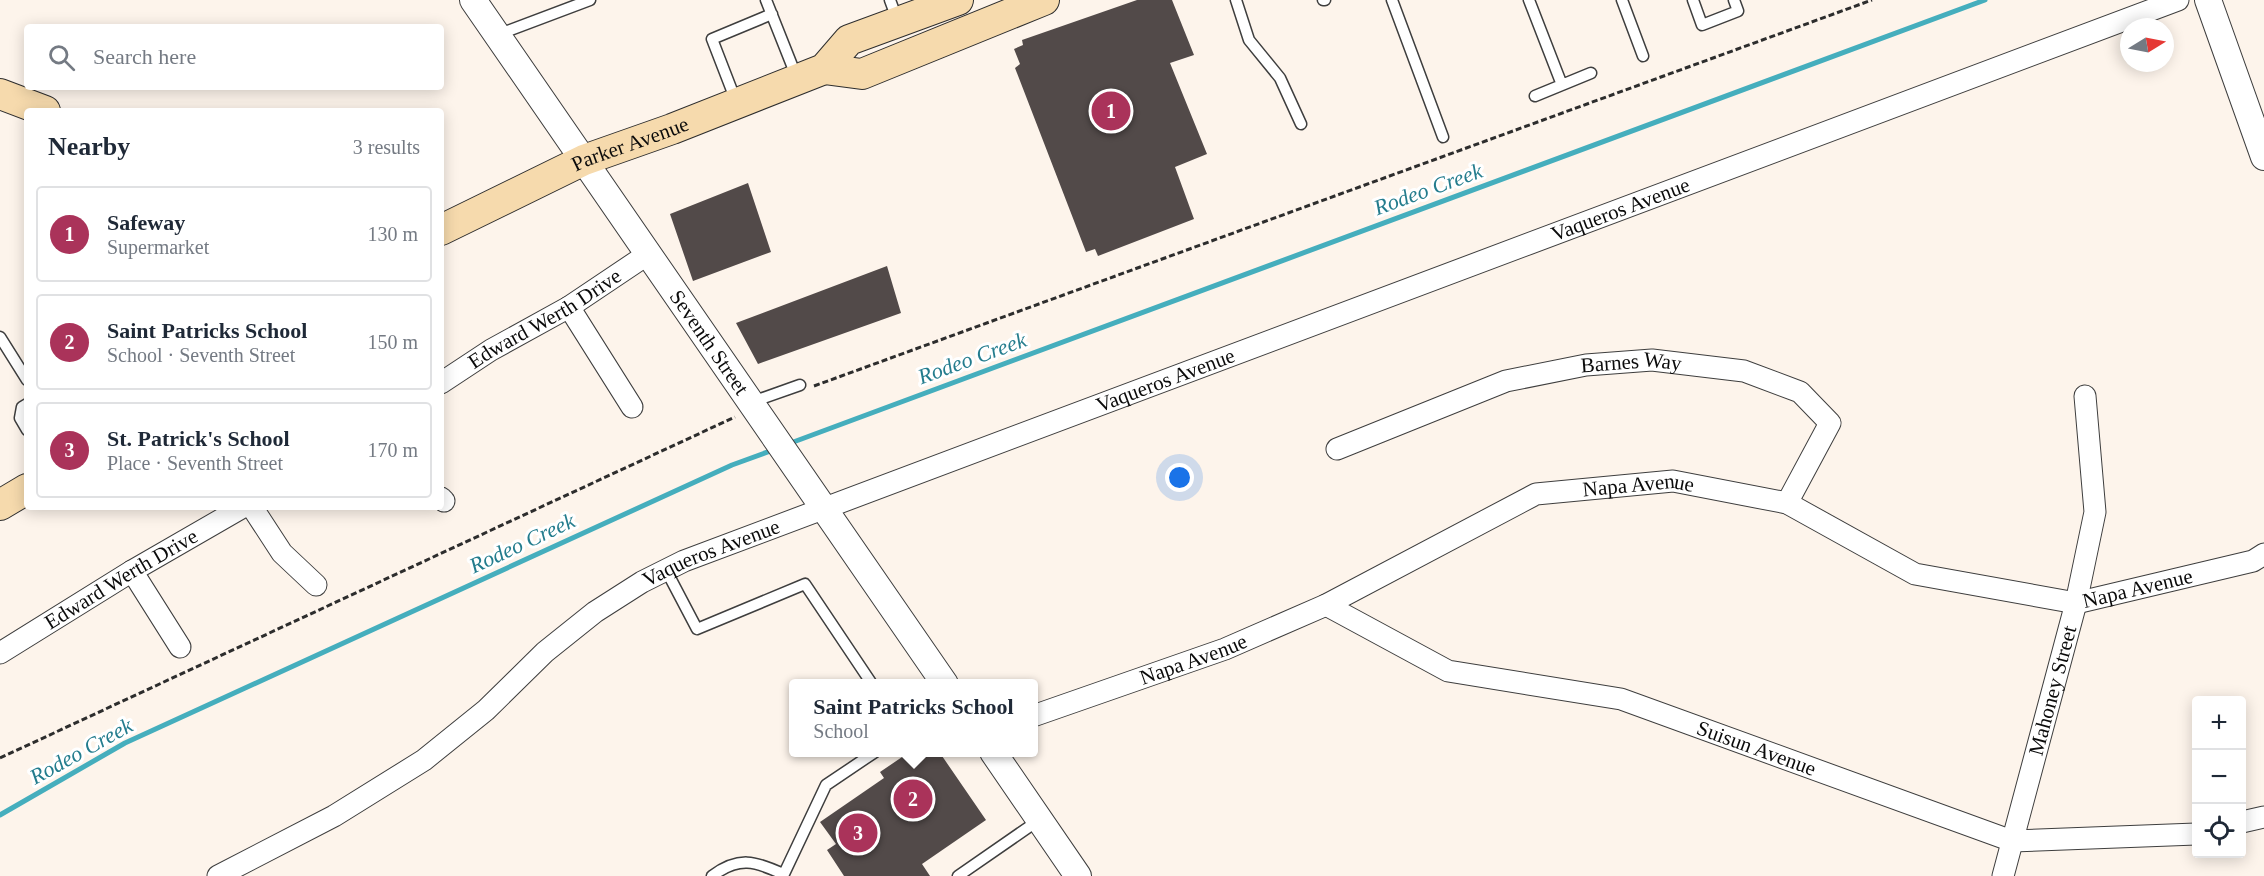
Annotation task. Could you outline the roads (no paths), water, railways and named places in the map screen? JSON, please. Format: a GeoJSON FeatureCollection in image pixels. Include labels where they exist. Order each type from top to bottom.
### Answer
{"type":"FeatureCollection","features":[{"type":"Feature","properties":{"kind":"main road","name":"Parker Avenue"},"geometry":{"type":"LineString","coordinates":[[811,75],[849,40],[894,11],[958,0]]}},
{"type":"Feature","properties":{"kind":"main road","name":"Parker Avenue"},"geometry":{"type":"LineString","coordinates":[[446,224],[584,160],[811,75],[861,74],[1044,0]]}},
{"type":"Feature","properties":{"kind":"main road"},"geometry":{"type":"LineString","coordinates":[[0,94],[37,108]]}},
{"type":"Feature","properties":{"kind":"main road"},"geometry":{"type":"LineString","coordinates":[[0,114],[24,126]]}},
{"type":"Feature","properties":{"kind":"main road"},"geometry":{"type":"LineString","coordinates":[[0,506],[24,491]]}},
{"type":"Feature","properties":{"kind":"street","name":"Seventh Street"},"geometry":{"type":"LineString","coordinates":[[473,0],[942,679]]}},
{"type":"Feature","properties":{"kind":"street","name":"Vaqueros Avenue"},"geometry":{"type":"LineString","coordinates":[[218,876],[334,816],[416,766],[486,710],[545,652],[595,612],[666,570],[823,507],[1223,360],[2178,0]]}},
{"type":"Feature","properties":{"kind":"street"},"geometry":{"type":"LineString","coordinates":[[2208,0],[2264,157]]}},
{"type":"Feature","properties":{"kind":"street","name":"Edward Werth Drive"},"geometry":{"type":"LineString","coordinates":[[444,381],[491,350],[569,307],[648,254]]}},
{"type":"Feature","properties":{"kind":"street"},"geometry":{"type":"LineString","coordinates":[[569,307],[632,407]]}},
{"type":"Feature","properties":{"kind":"street","name":"Barnes Way"},"geometry":{"type":"LineString","coordinates":[[1337,449],[1506,381],[1586,365],[1663,361],[1744,371],[1800,392],[1830,423],[1787,503]]}},
{"type":"Feature","properties":{"kind":"street","name":"Mahoney Street"},"geometry":{"type":"LineString","coordinates":[[2003,876],[2076,603],[2095,512],[2085,396]]}},
{"type":"Feature","properties":{"kind":"street","name":"Napa Avenue"},"geometry":{"type":"LineString","coordinates":[[1038,714],[1225,649],[1326,605],[1536,494],[1673,481],[1787,503],[1915,574],[2076,603],[2253,561],[2264,554]]}},
{"type":"Feature","properties":{"kind":"street","name":"Edward Werth Drive"},"geometry":{"type":"LineString","coordinates":[[0,653],[132,571],[238,510]]}},
{"type":"Feature","properties":{"kind":"street"},"geometry":{"type":"LineString","coordinates":[[254,510],[282,553],[316,585]]}},
{"type":"Feature","properties":{"kind":"street"},"geometry":{"type":"LineString","coordinates":[[132,571],[180,647]]}},
{"type":"Feature","properties":{"kind":"street","name":"Suisun Avenue"},"geometry":{"type":"LineString","coordinates":[[1326,605],[1448,671],[1621,699],[2012,841],[2192,834]]}},
{"type":"Feature","properties":{"kind":"street"},"geometry":{"type":"LineString","coordinates":[[996,757],[1078,876]]}},
{"type":"Feature","properties":{"kind":"street"},"geometry":{"type":"LineString","coordinates":[[2246,821],[2264,817]]}},
{"type":"Feature","properties":{"kind":"lane"},"geometry":{"type":"LineString","coordinates":[[497,35],[590,0]]}},
{"type":"Feature","properties":{"kind":"lane"},"geometry":{"type":"LineString","coordinates":[[766,0],[772,14],[811,75]]}},
{"type":"Feature","properties":{"kind":"lane"},"geometry":{"type":"LineString","coordinates":[[1236,0],[1249,40],[1280,78],[1301,123]]}},
{"type":"Feature","properties":{"kind":"lane"},"geometry":{"type":"LineString","coordinates":[[1392,0],[1443,137]]}},
{"type":"Feature","properties":{"kind":"lane"},"geometry":{"type":"LineString","coordinates":[[1529,0],[1562,85]]}},
{"type":"Feature","properties":{"kind":"lane"},"geometry":{"type":"LineString","coordinates":[[1622,0],[1643,56]]}},
{"type":"Feature","properties":{"kind":"lane"},"geometry":{"type":"LineString","coordinates":[[1693,0],[1702,25],[1738,11],[1734,0]]}},
{"type":"Feature","properties":{"kind":"lane"},"geometry":{"type":"LineString","coordinates":[[737,104],[712,39],[772,14]]}},
{"type":"Feature","properties":{"kind":"lane"},"geometry":{"type":"LineString","coordinates":[[1535,96],[1591,74]]}},
{"type":"Feature","properties":{"kind":"lane"},"geometry":{"type":"LineString","coordinates":[[0,337],[24,375]]}},
{"type":"Feature","properties":{"kind":"lane"},"geometry":{"type":"LineString","coordinates":[[757,410],[800,385]]}},
{"type":"Feature","properties":{"kind":"lane"},"geometry":{"type":"LineString","coordinates":[[24,406],[20,418],[24,425]]}},
{"type":"Feature","properties":{"kind":"lane"},"geometry":{"type":"LineString","coordinates":[[666,570],[697,629],[805,584],[869,679]]}},
{"type":"Feature","properties":{"kind":"lane"},"geometry":{"type":"LineString","coordinates":[[712,876],[722,868],[754,861],[783,875],[826,785],[869,757]]}},
{"type":"Feature","properties":{"kind":"lane"},"geometry":{"type":"LineString","coordinates":[[958,876],[1040,820]]}},
{"type":"Feature","properties":{"kind":"waterway","name":"Rodeo Creek"},"geometry":{"type":"LineString","coordinates":[[788,444],[1985,0]]}},
{"type":"Feature","properties":{"kind":"waterway","name":"Rodeo Creek"},"geometry":{"type":"LineString","coordinates":[[0,815],[125,743],[732,465],[773,450]]}},
{"type":"Feature","properties":{"kind":"place","name":"Safeway"},"geometry":{"type":"Point","coordinates":[1111,111]}},
{"type":"Feature","properties":{"kind":"place","name":"Saint Patricks School"},"geometry":{"type":"Point","coordinates":[913,799]}},
{"type":"Feature","properties":{"kind":"place","name":"St. Patrick's School"},"geometry":{"type":"Point","coordinates":[858,833]}}]}
